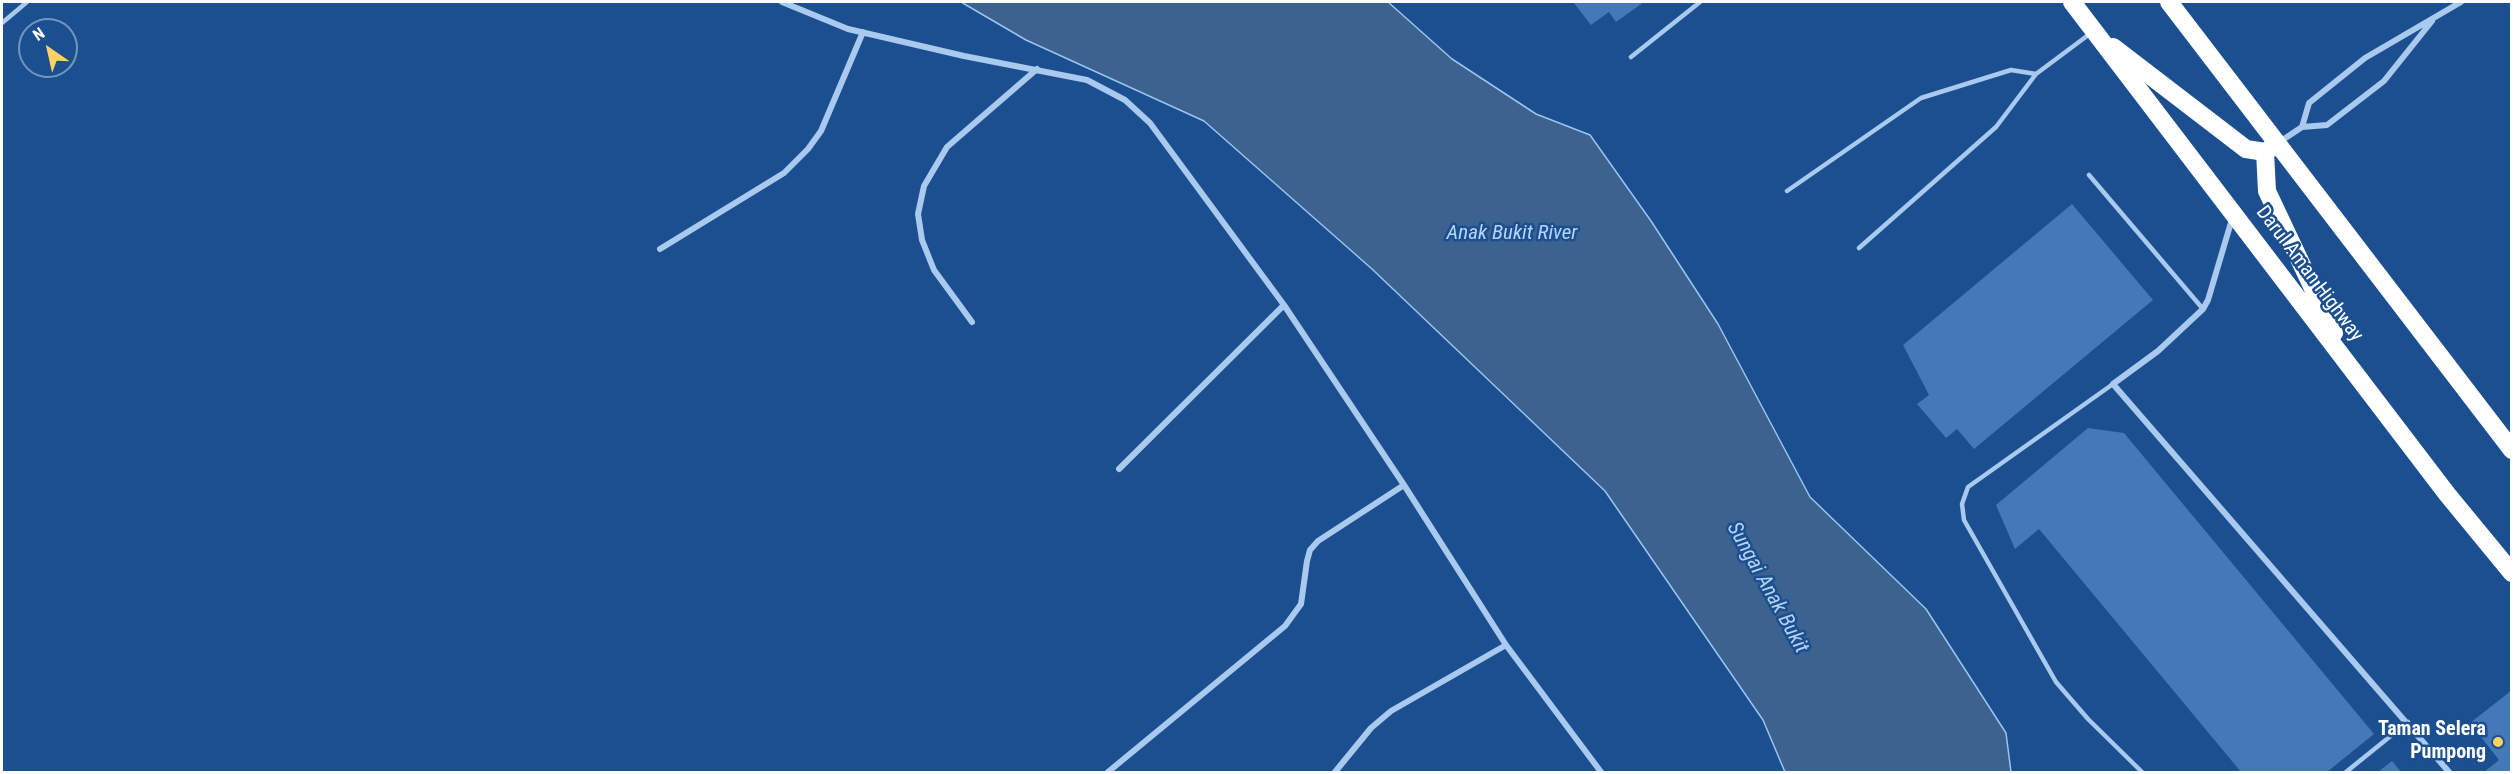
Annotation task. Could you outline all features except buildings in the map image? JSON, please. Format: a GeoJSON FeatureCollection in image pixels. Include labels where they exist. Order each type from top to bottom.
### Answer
{"type":"FeatureCollection","features":[{"type":"Feature","properties":{"kind":"highway","name":"Darul Aman Highway"},"geometry":{"type":"LineString","coordinates":[[2072,2],[2447,494],[2511,573]]}},
{"type":"Feature","properties":{"kind":"highway"},"geometry":{"type":"LineString","coordinates":[[2169,2],[2272,148],[2511,450]]}},
{"type":"Feature","properties":{"kind":"highway"},"geometry":{"type":"LineString","coordinates":[[2093,31],[2246,149],[2272,148]]}},
{"type":"Feature","properties":{"kind":"highway"},"geometry":{"type":"LineString","coordinates":[[2272,148],[2267,191],[2350,365]]}},
{"type":"Feature","properties":{"kind":"street"},"geometry":{"type":"LineString","coordinates":[[782,2],[818,18],[862,32],[964,56],[1087,80],[1125,100],[1150,123],[1284,305],[1404,485],[1506,645],[1601,772]]}},
{"type":"Feature","properties":{"kind":"street"},"geometry":{"type":"LineString","coordinates":[[2302,127],[2309,103],[2366,58],[2461,2]]}},
{"type":"Feature","properties":{"kind":"street"},"geometry":{"type":"LineString","coordinates":[[2272,148],[2302,127],[2327,125],[2384,81],[2435,18]]}},
{"type":"Feature","properties":{"kind":"street"},"geometry":{"type":"LineString","coordinates":[[660,249],[775,179],[808,149],[821,131],[862,32]]}},
{"type":"Feature","properties":{"kind":"street"},"geometry":{"type":"LineString","coordinates":[[972,322],[934,270],[921,240],[918,214],[924,186],[947,147],[1037,69]]}},
{"type":"Feature","properties":{"kind":"street"},"geometry":{"type":"LineString","coordinates":[[2234,213],[2208,300],[2203,309],[2158,351],[2113,384],[2449,772]]}},
{"type":"Feature","properties":{"kind":"street"},"geometry":{"type":"LineString","coordinates":[[1119,469],[1284,305]]}},
{"type":"Feature","properties":{"kind":"street"},"geometry":{"type":"LineString","coordinates":[[1108,772],[1285,626],[1301,604],[1307,561],[1310,550],[1318,541],[1404,485]]}},
{"type":"Feature","properties":{"kind":"street"},"geometry":{"type":"LineString","coordinates":[[1335,772],[1371,728],[1391,711],[1506,645]]}},
{"type":"Feature","properties":{"kind":"lane"},"geometry":{"type":"LineString","coordinates":[[2,23],[27,2]]}},
{"type":"Feature","properties":{"kind":"lane"},"geometry":{"type":"LineString","coordinates":[[1631,57],[1700,2]]}},
{"type":"Feature","properties":{"kind":"lane"},"geometry":{"type":"LineString","coordinates":[[1859,248],[1996,128],[2036,74],[2093,31]]}},
{"type":"Feature","properties":{"kind":"lane"},"geometry":{"type":"LineString","coordinates":[[1787,191],[1922,98],[2011,70],[2036,74]]}},
{"type":"Feature","properties":{"kind":"lane"},"geometry":{"type":"LineString","coordinates":[[2089,174],[2203,309]]}},
{"type":"Feature","properties":{"kind":"lane"},"geometry":{"type":"LineString","coordinates":[[2113,384],[1968,487],[1962,504],[1964,520],[2056,682],[2088,719],[2142,772]]}},
{"type":"Feature","properties":{"kind":"lane"},"geometry":{"type":"LineString","coordinates":[[2346,772],[2408,722]]}},
{"type":"Feature","properties":{"kind":"water","name":"Anak Bukit River"},"geometry":{"type":"Polygon","coordinates":[[[961,2],[1388,2],[1452,59],[1536,114],[1590,135],[1651,221],[1718,324],[1810,497],[1926,609],[2006,733],[2011,772],[1785,772],[1763,720],[1605,491],[1372,269],[1204,121],[1026,40],[961,2]]]}},
{"type":"Feature","properties":{"kind":"place","name":"Taman Selera Pumpong"},"geometry":{"type":"Point","coordinates":[2498,742]}},
{"type":"Feature","properties":{"kind":"water label","name":"Sungai Anak Bukit"},"geometry":{"type":"Point","coordinates":[1767,588]}}]}
